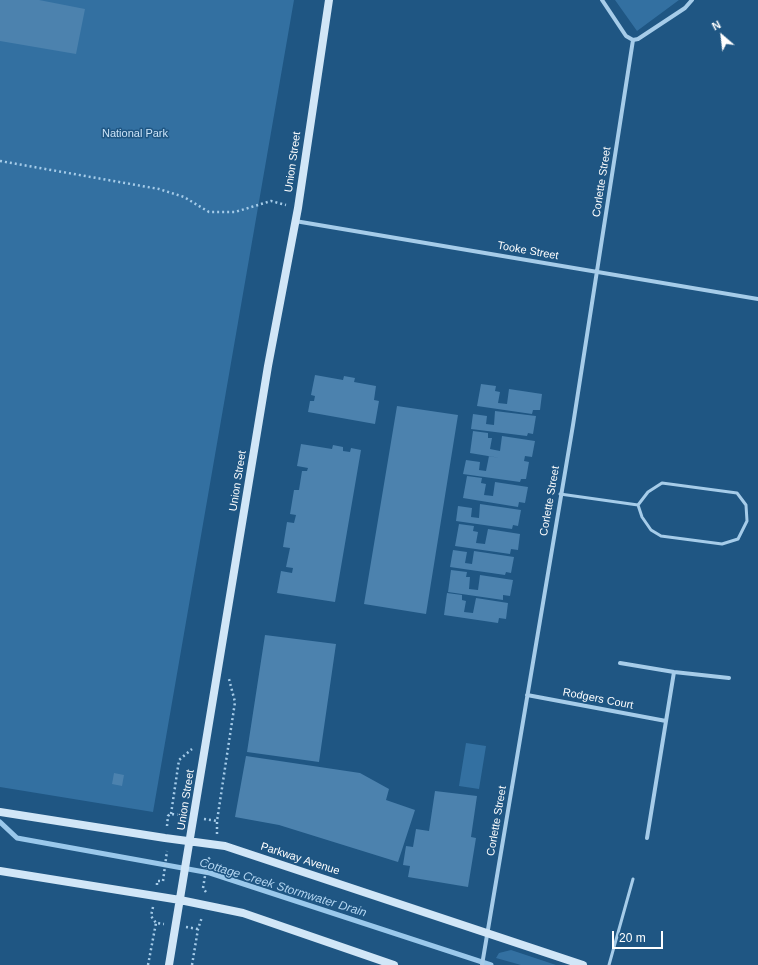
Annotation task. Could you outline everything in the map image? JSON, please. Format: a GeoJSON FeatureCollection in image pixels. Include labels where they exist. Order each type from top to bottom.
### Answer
{"type":"FeatureCollection","features":[{"type":"Feature","properties":{"kind":"main road","name":"Union Street"},"geometry":{"type":"LineString","coordinates":[[169,965],[267,374],[296,221],[329,0]]}},
{"type":"Feature","properties":{"kind":"main road","name":"Parkway Avenue"},"geometry":{"type":"LineString","coordinates":[[0,812],[225,846],[583,965]]}},
{"type":"Feature","properties":{"kind":"main road"},"geometry":{"type":"LineString","coordinates":[[0,871],[180,900],[243,913],[394,965]]}},
{"type":"Feature","properties":{"kind":"street"},"geometry":{"type":"LineString","coordinates":[[602,0],[626,36],[633,40],[638,39],[685,8],[692,0]]}},
{"type":"Feature","properties":{"kind":"street","name":"Corlette Street"},"geometry":{"type":"LineString","coordinates":[[482,965],[598,272],[633,40]]}},
{"type":"Feature","properties":{"kind":"street","name":"Tooke Street"},"geometry":{"type":"LineString","coordinates":[[296,221],[758,299]]}},
{"type":"Feature","properties":{"kind":"street"},"geometry":{"type":"LineString","coordinates":[[620,663],[674,672],[729,678]]}},
{"type":"Feature","properties":{"kind":"street"},"geometry":{"type":"LineString","coordinates":[[647,838],[674,672]]}},
{"type":"Feature","properties":{"kind":"street","name":"Rodgers Court"},"geometry":{"type":"LineString","coordinates":[[527,695],[666,721]]}},
{"type":"Feature","properties":{"kind":"lane"},"geometry":{"type":"LineString","coordinates":[[662,483],[737,493],[746,505],[747,521],[738,539],[722,544],[661,536],[651,530],[642,517],[638,505],[648,492],[662,483]]}},
{"type":"Feature","properties":{"kind":"lane"},"geometry":{"type":"LineString","coordinates":[[560,494],[638,505]]}},
{"type":"Feature","properties":{"kind":"lane"},"geometry":{"type":"LineString","coordinates":[[609,965],[633,879]]}},
{"type":"Feature","properties":{"kind":"path"},"geometry":{"type":"LineString","coordinates":[[0,161],[159,189],[184,198],[209,212],[235,212],[271,201],[298,208]]}},
{"type":"Feature","properties":{"kind":"path"},"geometry":{"type":"LineString","coordinates":[[217,833],[217,821],[235,702]]}},
{"type":"Feature","properties":{"kind":"path"},"geometry":{"type":"LineString","coordinates":[[168,821],[179,760]]}},
{"type":"Feature","properties":{"kind":"path"},"geometry":{"type":"LineString","coordinates":[[170,814],[177,814]]}},
{"type":"Feature","properties":{"kind":"path"},"geometry":{"type":"LineString","coordinates":[[210,820],[217,821]]}},
{"type":"Feature","properties":{"kind":"path"},"geometry":{"type":"LineString","coordinates":[[157,881],[163,881],[166,857]]}},
{"type":"Feature","properties":{"kind":"path"},"geometry":{"type":"LineString","coordinates":[[206,894],[203,888],[207,864]]}},
{"type":"Feature","properties":{"kind":"path"},"geometry":{"type":"LineString","coordinates":[[148,965],[156,923],[151,916],[152,912]]}},
{"type":"Feature","properties":{"kind":"path"},"geometry":{"type":"LineString","coordinates":[[192,965],[198,928],[203,916]]}},
{"type":"Feature","properties":{"kind":"green space","name":"National Park"},"geometry":{"type":"Polygon","coordinates":[[[0,0],[294,0],[153,812],[0,787],[0,0]]]}},
{"type":"Feature","properties":{"kind":"green space"},"geometry":{"type":"Polygon","coordinates":[[[615,0],[679,0],[637,31],[615,0]]]}},
{"type":"Feature","properties":{"kind":"green space"},"geometry":{"type":"Polygon","coordinates":[[[466,743],[486,746],[479,789],[459,786],[466,743]]]}},
{"type":"Feature","properties":{"kind":"green space"},"geometry":{"type":"Polygon","coordinates":[[[511,950],[556,965],[521,965],[496,958],[499,953],[511,950]]]}},
{"type":"Feature","properties":{"kind":"building"},"geometry":{"type":"Polygon","coordinates":[[[0,0],[39,0],[85,9],[76,54],[0,41],[0,0]]]}},
{"type":"Feature","properties":{"kind":"building"},"geometry":{"type":"Polygon","coordinates":[[[315,375],[343,380],[344,376],[355,378],[354,382],[376,386],[374,400],[379,401],[375,424],[308,412],[310,401],[314,401],[315,396],[311,395],[315,375]]]}},
{"type":"Feature","properties":{"kind":"building"},"geometry":{"type":"Polygon","coordinates":[[[481,384],[496,386],[495,391],[500,392],[498,403],[507,404],[509,389],[542,394],[540,410],[533,410],[532,414],[477,406],[481,384]]]}},
{"type":"Feature","properties":{"kind":"building"},"geometry":{"type":"Polygon","coordinates":[[[397,406],[458,415],[426,614],[364,604],[397,406]]]}},
{"type":"Feature","properties":{"kind":"building"},"geometry":{"type":"Polygon","coordinates":[[[495,411],[536,416],[533,434],[528,433],[527,436],[471,429],[473,414],[487,416],[486,424],[494,425],[495,411]]]}},
{"type":"Feature","properties":{"kind":"building"},"geometry":{"type":"Polygon","coordinates":[[[473,431],[488,433],[488,438],[492,438],[490,449],[500,451],[502,436],[535,441],[532,457],[525,456],[524,461],[529,462],[526,479],[521,479],[520,482],[463,474],[466,460],[480,462],[479,470],[486,471],[489,456],[470,453],[473,431]]]}},
{"type":"Feature","properties":{"kind":"building"},"geometry":{"type":"Polygon","coordinates":[[[301,444],[332,449],[333,445],[343,447],[343,451],[350,452],[351,448],[361,450],[335,602],[277,593],[281,571],[292,573],[293,568],[286,567],[290,548],[283,547],[287,522],[294,523],[296,515],[290,514],[294,490],[299,490],[302,471],[307,471],[308,468],[297,466],[301,444]]]}},
{"type":"Feature","properties":{"kind":"building"},"geometry":{"type":"Polygon","coordinates":[[[467,476],[482,478],[481,483],[486,484],[484,495],[493,496],[495,482],[528,487],[525,503],[519,502],[518,507],[463,498],[467,476]]]}},
{"type":"Feature","properties":{"kind":"building"},"geometry":{"type":"Polygon","coordinates":[[[480,504],[521,510],[518,526],[513,525],[512,529],[456,521],[458,506],[472,508],[471,517],[479,518],[480,504]]]}},
{"type":"Feature","properties":{"kind":"building"},"geometry":{"type":"Polygon","coordinates":[[[459,524],[474,526],[473,531],[478,532],[476,543],[485,544],[488,529],[520,534],[518,550],[511,549],[510,554],[455,546],[459,524]]]}},
{"type":"Feature","properties":{"kind":"building"},"geometry":{"type":"Polygon","coordinates":[[[453,550],[467,552],[465,563],[472,564],[474,551],[514,557],[511,573],[506,572],[505,575],[450,567],[453,550]]]}},
{"type":"Feature","properties":{"kind":"building"},"geometry":{"type":"Polygon","coordinates":[[[451,570],[467,572],[466,577],[470,577],[469,589],[478,590],[480,575],[513,580],[510,596],[503,595],[503,600],[448,592],[451,570]]]}},
{"type":"Feature","properties":{"kind":"building"},"geometry":{"type":"Polygon","coordinates":[[[447,593],[462,595],[462,600],[466,601],[464,612],[473,613],[476,598],[508,603],[506,619],[499,618],[498,623],[444,615],[447,593]]]}},
{"type":"Feature","properties":{"kind":"building"},"geometry":{"type":"Polygon","coordinates":[[[265,635],[336,644],[319,762],[247,752],[265,635]]]}},
{"type":"Feature","properties":{"kind":"building"},"geometry":{"type":"Polygon","coordinates":[[[246,756],[360,773],[389,789],[386,800],[415,810],[398,862],[279,825],[235,817],[246,756]]]}},
{"type":"Feature","properties":{"kind":"building"},"geometry":{"type":"Polygon","coordinates":[[[114,773],[124,775],[122,786],[112,784],[114,773]]]}},
{"type":"Feature","properties":{"kind":"building"},"geometry":{"type":"Polygon","coordinates":[[[435,791],[477,796],[471,837],[476,838],[468,887],[408,877],[410,866],[403,865],[406,846],[413,847],[416,829],[429,831],[435,791]]]}},
{"type":"Feature","properties":{"kind":"waterway","name":"Cottage Creek Stormwater Drain"},"geometry":{"type":"LineString","coordinates":[[0,822],[17,838],[210,873],[491,965]]}}]}
